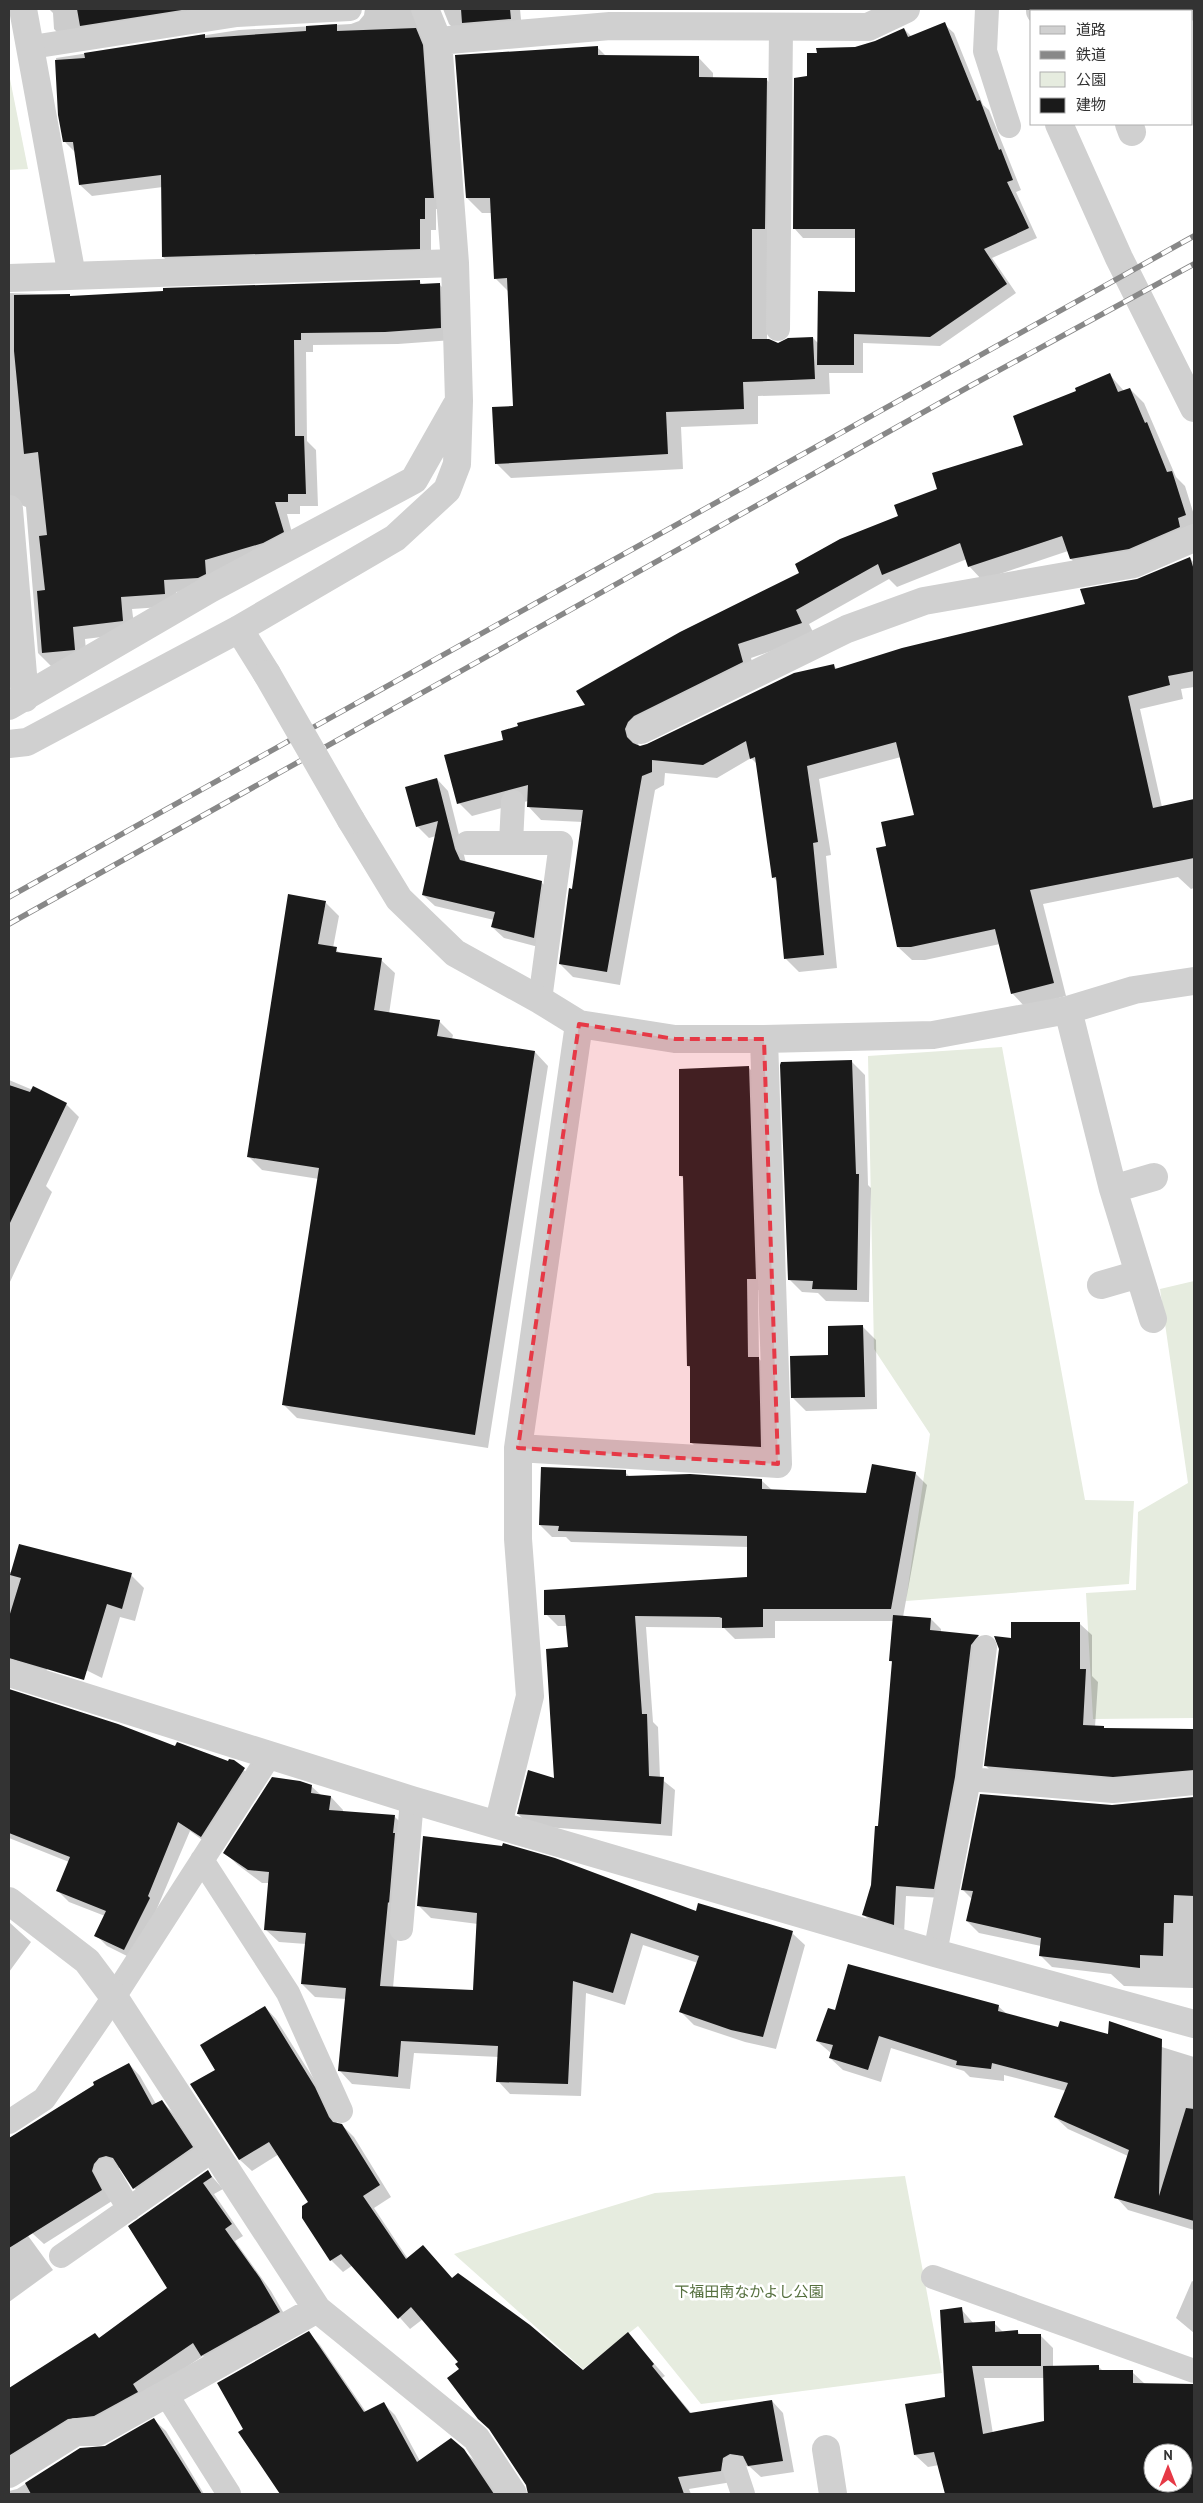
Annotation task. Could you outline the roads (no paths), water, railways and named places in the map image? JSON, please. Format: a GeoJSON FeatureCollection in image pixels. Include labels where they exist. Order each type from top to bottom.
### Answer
{"type":"FeatureCollection","features":[{"type":"Feature","properties":{"kind":"street"},"geometry":{"type":"LineString","coordinates":[[24,9],[72,276]]}},
{"type":"Feature","properties":{"kind":"street"},"geometry":{"type":"LineString","coordinates":[[9,744],[27,742],[240,629],[395,538],[448,490],[457,464],[459,401],[455,263],[438,41],[425,9]]}},
{"type":"Feature","properties":{"kind":"street"},"geometry":{"type":"LineString","coordinates":[[438,41],[610,26],[868,27],[906,9]]}},
{"type":"Feature","properties":{"kind":"street"},"geometry":{"type":"LineString","coordinates":[[1059,125],[1119,258],[1194,408]]}},
{"type":"Feature","properties":{"kind":"street"},"geometry":{"type":"LineString","coordinates":[[9,278],[455,263]]}},
{"type":"Feature","properties":{"kind":"street"},"geometry":{"type":"LineString","coordinates":[[9,509],[17,702],[210,589],[414,480],[459,401]]}},
{"type":"Feature","properties":{"kind":"street"},"geometry":{"type":"LineString","coordinates":[[641,730],[847,629],[924,601],[1134,564],[1194,538]]}},
{"type":"Feature","properties":{"kind":"street"},"geometry":{"type":"LineString","coordinates":[[240,629],[399,899],[455,953],[579,1024],[675,1039],[933,1035],[1068,1010],[1134,990],[1194,981]]}},
{"type":"Feature","properties":{"kind":"street"},"geometry":{"type":"LineString","coordinates":[[1068,1010],[1113,1189],[1153,1319]]}},
{"type":"Feature","properties":{"kind":"street"},"geometry":{"type":"LineString","coordinates":[[498,1825],[530,1696],[518,1539],[518,1448],[579,1024]]}},
{"type":"Feature","properties":{"kind":"street"},"geometry":{"type":"LineString","coordinates":[[518,1448],[778,1464],[764,1039]]}},
{"type":"Feature","properties":{"kind":"street"},"geometry":{"type":"LineString","coordinates":[[1113,1189],[1154,1177]]}},
{"type":"Feature","properties":{"kind":"street"},"geometry":{"type":"LineString","coordinates":[[1101,1285],[1139,1274]]}},
{"type":"Feature","properties":{"kind":"street"},"geometry":{"type":"LineString","coordinates":[[9,1673],[412,1800],[935,1952],[1194,2024]]}},
{"type":"Feature","properties":{"kind":"street"},"geometry":{"type":"LineString","coordinates":[[9,1901],[87,1961],[114,1997],[317,2309],[476,2438],[513,2494]]}},
{"type":"Feature","properties":{"kind":"street"},"geometry":{"type":"LineString","coordinates":[[9,2474],[76,2432],[98,2432],[317,2309]]}},
{"type":"Feature","properties":{"kind":"street"},"geometry":{"type":"LineString","coordinates":[[826,2448],[826,2494]]}},
{"type":"Feature","properties":{"kind":"lane"},"geometry":{"type":"LineString","coordinates":[[32,47],[237,15],[350,9]]}},
{"type":"Feature","properties":{"kind":"lane"},"geometry":{"type":"LineString","coordinates":[[987,9],[985,51],[1009,126]]}},
{"type":"Feature","properties":{"kind":"lane"},"geometry":{"type":"LineString","coordinates":[[778,329],[781,28]]}},
{"type":"Feature","properties":{"kind":"lane"},"geometry":{"type":"LineString","coordinates":[[511,843],[513,802]]}},
{"type":"Feature","properties":{"kind":"lane"},"geometry":{"type":"LineString","coordinates":[[468,843],[562,843],[540,1000]]}},
{"type":"Feature","properties":{"kind":"lane"},"geometry":{"type":"LineString","coordinates":[[935,1952],[969,1779],[985,1647]]}},
{"type":"Feature","properties":{"kind":"lane"},"geometry":{"type":"LineString","coordinates":[[9,2122],[44,2099],[114,1997],[270,1755]]}},
{"type":"Feature","properties":{"kind":"lane"},"geometry":{"type":"LineString","coordinates":[[969,1779],[1113,1791],[1194,1783]]}},
{"type":"Feature","properties":{"kind":"lane"},"geometry":{"type":"LineString","coordinates":[[401,1929],[412,1800]]}},
{"type":"Feature","properties":{"kind":"lane"},"geometry":{"type":"LineString","coordinates":[[202,1860],[288,1993],[341,2111]]}},
{"type":"Feature","properties":{"kind":"lane"},"geometry":{"type":"LineString","coordinates":[[61,2256],[213,2150]]}},
{"type":"Feature","properties":{"kind":"lane"},"geometry":{"type":"LineString","coordinates":[[106,2170],[129,2209]]}},
{"type":"Feature","properties":{"kind":"lane"},"geometry":{"type":"LineString","coordinates":[[933,2277],[1194,2371]]}},
{"type":"Feature","properties":{"kind":"lane"},"geometry":{"type":"LineString","coordinates":[[166,2394],[229,2494]]}},
{"type":"Feature","properties":{"kind":"lane"},"geometry":{"type":"LineString","coordinates":[[734,2467],[743,2494]]}},
{"type":"Feature","properties":{"kind":"railway"},"geometry":{"type":"LineString","coordinates":[[9,897],[1194,236]]}},
{"type":"Feature","properties":{"kind":"railway"},"geometry":{"type":"LineString","coordinates":[[9,924],[972,385],[1194,264]]}},
{"type":"Feature","properties":{"kind":"park label","name":"下福田南なかよし公園"},"geometry":{"type":"Point","coordinates":[749,2292]}}]}
